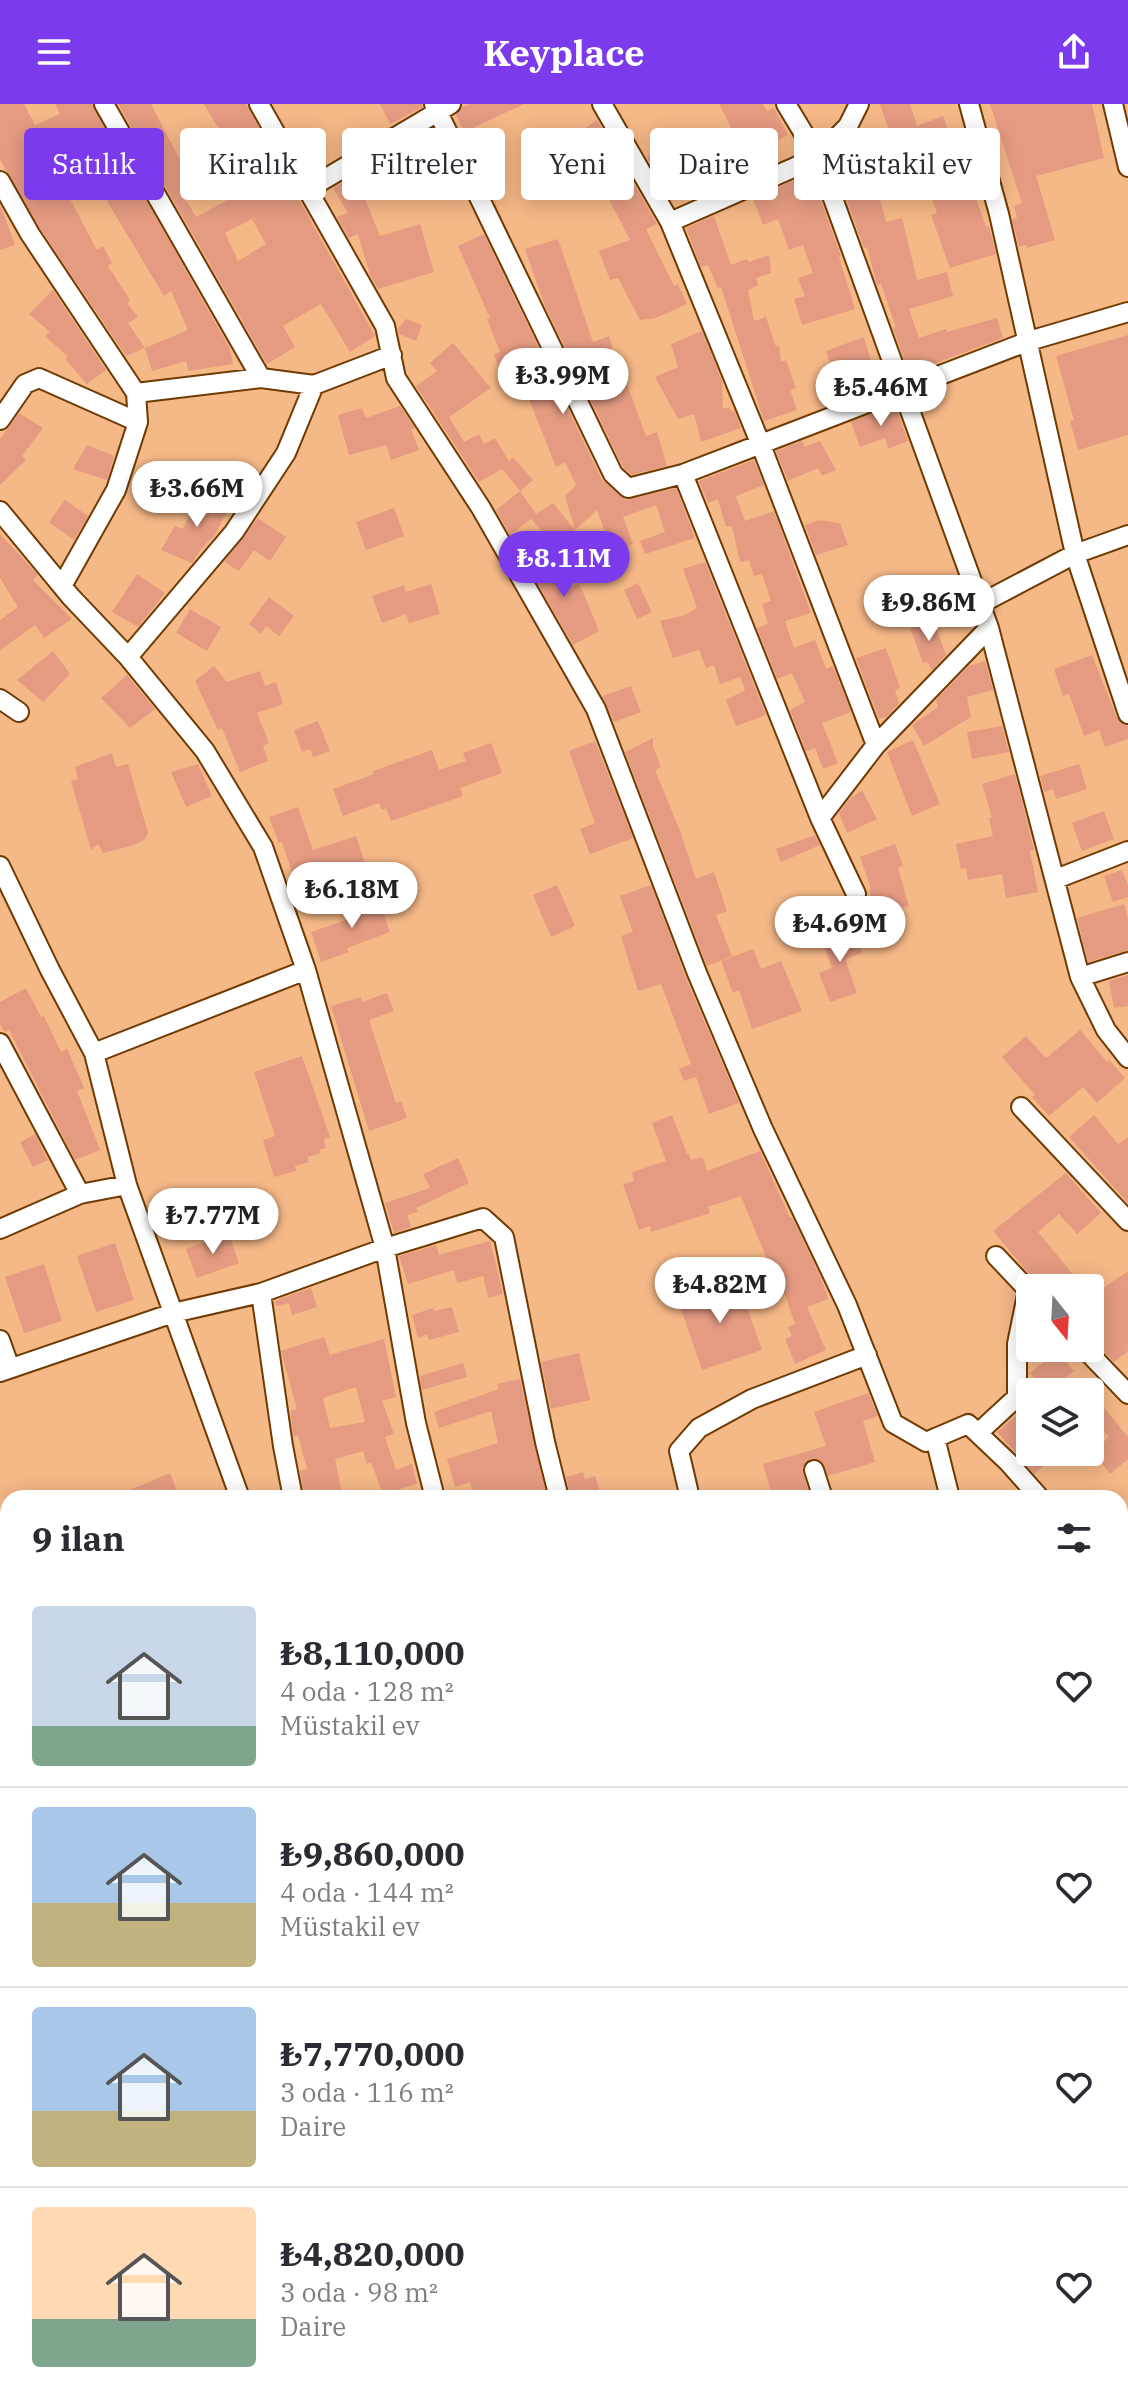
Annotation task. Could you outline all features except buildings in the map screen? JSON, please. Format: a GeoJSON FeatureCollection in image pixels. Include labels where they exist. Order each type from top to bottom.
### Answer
{"type":"FeatureCollection","features":[{"type":"Feature","properties":{"kind":"street"},"geometry":{"type":"LineString","coordinates":[[104,104],[261,378]]}},
{"type":"Feature","properties":{"kind":"street"},"geometry":{"type":"LineString","coordinates":[[259,104],[273,128]]}},
{"type":"Feature","properties":{"kind":"street"},"geometry":{"type":"LineString","coordinates":[[602,104],[670,222],[761,445],[876,745]]}},
{"type":"Feature","properties":{"kind":"street"},"geometry":{"type":"LineString","coordinates":[[786,104],[800,128]]}},
{"type":"Feature","properties":{"kind":"street"},"geometry":{"type":"LineString","coordinates":[[846,128],[859,104]]}},
{"type":"Feature","properties":{"kind":"street"},"geometry":{"type":"LineString","coordinates":[[969,104],[1029,341],[1075,554],[1128,714]]}},
{"type":"Feature","properties":{"kind":"street"},"geometry":{"type":"LineString","coordinates":[[1113,104],[1128,167]]}},
{"type":"Feature","properties":{"kind":"street"},"geometry":{"type":"LineString","coordinates":[[326,178],[441,107],[488,218],[613,474],[628,488],[683,474],[1029,341],[1128,312]]}},
{"type":"Feature","properties":{"kind":"street"},"geometry":{"type":"LineString","coordinates":[[670,222],[794,168]]}},
{"type":"Feature","properties":{"kind":"street"},"geometry":{"type":"LineString","coordinates":[[0,181],[30,234],[136,393],[138,422],[116,490],[62,586]]}},
{"type":"Feature","properties":{"kind":"street"},"geometry":{"type":"LineString","coordinates":[[314,200],[385,326],[396,378],[481,508],[596,709],[628,798],[733,1058],[763,1129],[847,1305],[893,1423],[926,1442],[968,1424],[1033,1490]]}},
{"type":"Feature","properties":{"kind":"street"},"geometry":{"type":"LineString","coordinates":[[834,200],[989,628],[1080,977],[1106,1030],[1128,1058]]}},
{"type":"Feature","properties":{"kind":"street"},"geometry":{"type":"LineString","coordinates":[[136,393],[261,378],[314,385],[392,355]]}},
{"type":"Feature","properties":{"kind":"street"},"geometry":{"type":"LineString","coordinates":[[0,420],[25,384],[39,378],[138,422]]}},
{"type":"Feature","properties":{"kind":"street"},"geometry":{"type":"LineString","coordinates":[[128,657],[234,532],[286,453],[314,385]]}},
{"type":"Feature","properties":{"kind":"street"},"geometry":{"type":"LineString","coordinates":[[683,474],[820,818],[856,894]]}},
{"type":"Feature","properties":{"kind":"street"},"geometry":{"type":"LineString","coordinates":[[0,511],[62,586],[128,657],[205,751],[263,847],[306,970],[385,1248],[416,1423],[433,1490]]}},
{"type":"Feature","properties":{"kind":"street"},"geometry":{"type":"LineString","coordinates":[[980,604],[1075,554],[1128,535]]}},
{"type":"Feature","properties":{"kind":"street"},"geometry":{"type":"LineString","coordinates":[[820,818],[876,745],[989,628]]}},
{"type":"Feature","properties":{"kind":"street"},"geometry":{"type":"LineString","coordinates":[[0,699],[19,712]]}},
{"type":"Feature","properties":{"kind":"street"},"geometry":{"type":"LineString","coordinates":[[1056,879],[1128,851]]}},
{"type":"Feature","properties":{"kind":"street"},"geometry":{"type":"LineString","coordinates":[[0,866],[94,1053],[127,1185],[237,1490]]}},
{"type":"Feature","properties":{"kind":"street"},"geometry":{"type":"LineString","coordinates":[[1080,977],[1128,962]]}},
{"type":"Feature","properties":{"kind":"street"},"geometry":{"type":"LineString","coordinates":[[94,1053],[306,970]]}},
{"type":"Feature","properties":{"kind":"street"},"geometry":{"type":"LineString","coordinates":[[0,1043],[80,1194]]}},
{"type":"Feature","properties":{"kind":"street"},"geometry":{"type":"LineString","coordinates":[[1021,1107],[1128,1221]]}},
{"type":"Feature","properties":{"kind":"street"},"geometry":{"type":"LineString","coordinates":[[0,1229],[80,1194],[127,1185]]}},
{"type":"Feature","properties":{"kind":"street"},"geometry":{"type":"LineString","coordinates":[[0,1340],[5,1370],[173,1313],[261,1293],[385,1248],[483,1218],[504,1237],[557,1490]]}},
{"type":"Feature","properties":{"kind":"street"},"geometry":{"type":"LineString","coordinates":[[996,1256],[1016,1277]]}},
{"type":"Feature","properties":{"kind":"street"},"geometry":{"type":"LineString","coordinates":[[261,1293],[291,1490]]}},
{"type":"Feature","properties":{"kind":"street"},"geometry":{"type":"LineString","coordinates":[[688,1490],[679,1451],[699,1428],[752,1399],[867,1355]]}},
{"type":"Feature","properties":{"kind":"street"},"geometry":{"type":"LineString","coordinates":[[978,1433],[1017,1397],[1017,1362]]}},
{"type":"Feature","properties":{"kind":"street"},"geometry":{"type":"LineString","coordinates":[[1097,1362],[1128,1394]]}},
{"type":"Feature","properties":{"kind":"street"},"geometry":{"type":"LineString","coordinates":[[935,1438],[948,1490]]}},
{"type":"Feature","properties":{"kind":"street"},"geometry":{"type":"LineString","coordinates":[[814,1470],[820,1490]]}}]}
